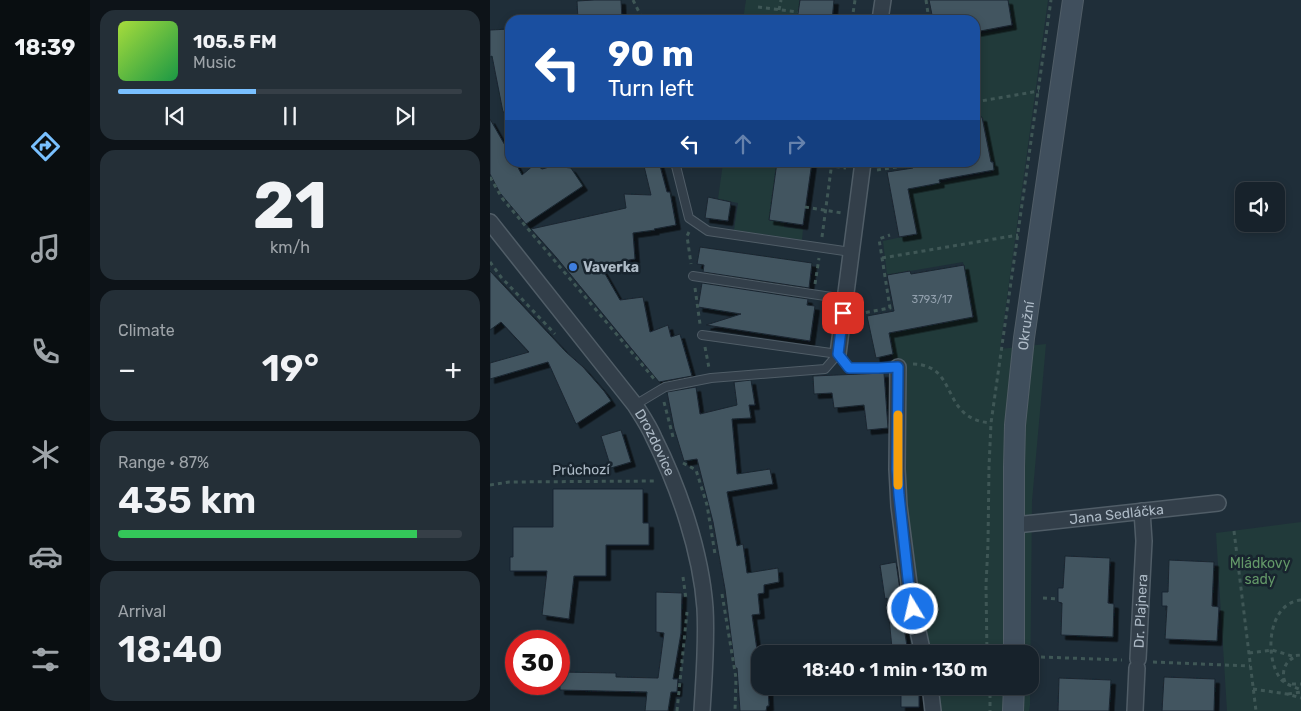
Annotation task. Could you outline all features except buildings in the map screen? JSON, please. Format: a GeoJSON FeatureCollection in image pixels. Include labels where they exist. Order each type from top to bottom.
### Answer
{"type":"FeatureCollection","features":[{"type":"Feature","properties":{"kind":"street"},"geometry":{"type":"LineString","coordinates":[[881,15],[883,0]]}},
{"type":"Feature","properties":{"kind":"street","name":"Okružní"},"geometry":{"type":"LineString","coordinates":[[1014,645],[1015,425],[1024,338],[1073,0]]}},
{"type":"Feature","properties":{"kind":"street"},"geometry":{"type":"LineString","coordinates":[[838,354],[862,167]]}},
{"type":"Feature","properties":{"kind":"street","name":"Drozdovice"},"geometry":{"type":"LineString","coordinates":[[490,222],[635,405],[654,437],[664,483],[690,531],[698,557],[702,583],[705,632],[702,711]]}},
{"type":"Feature","properties":{"kind":"street"},"geometry":{"type":"LineString","coordinates":[[898,367],[897,469],[899,506],[910,599],[921,645]]}},
{"type":"Feature","properties":{"kind":"street","name":"Jana Sedláčka"},"geometry":{"type":"LineString","coordinates":[[1015,524],[1218,503]]}},
{"type":"Feature","properties":{"kind":"street","name":"Dr. Plajnera"},"geometry":{"type":"LineString","coordinates":[[1135,711],[1144,541],[1142,511]]}},
{"type":"Feature","properties":{"kind":"street"},"geometry":{"type":"LineString","coordinates":[[931,695],[933,711]]}},
{"type":"Feature","properties":{"kind":"street"},"geometry":{"type":"LineString","coordinates":[[1013,711],[1014,695]]}},
{"type":"Feature","properties":{"kind":"lane"},"geometry":{"type":"LineString","coordinates":[[676,167],[689,218],[708,231],[852,252]]}},
{"type":"Feature","properties":{"kind":"lane"},"geometry":{"type":"LineString","coordinates":[[693,276],[845,299]]}},
{"type":"Feature","properties":{"kind":"lane"},"geometry":{"type":"LineString","coordinates":[[702,335],[838,354],[849,368],[898,367]]}},
{"type":"Feature","properties":{"kind":"lane"},"geometry":{"type":"LineString","coordinates":[[635,405],[665,388],[711,378],[825,369],[838,354]]}},
{"type":"Feature","properties":{"kind":"path"},"geometry":{"type":"LineString","coordinates":[[632,0],[640,15]]}},
{"type":"Feature","properties":{"kind":"path"},"geometry":{"type":"LineString","coordinates":[[779,10],[780,0]]}},
{"type":"Feature","properties":{"kind":"path"},"geometry":{"type":"LineString","coordinates":[[853,15],[855,0]]}},
{"type":"Feature","properties":{"kind":"path"},"geometry":{"type":"LineString","coordinates":[[926,0],[928,15]]}},
{"type":"Feature","properties":{"kind":"path"},"geometry":{"type":"LineString","coordinates":[[987,645],[986,585],[991,423],[1051,0]]}},
{"type":"Feature","properties":{"kind":"path"},"geometry":{"type":"LineString","coordinates":[[758,7],[797,12],[796,15]]}},
{"type":"Feature","properties":{"kind":"path"},"geometry":{"type":"LineString","coordinates":[[980,101],[1038,91]]}},
{"type":"Feature","properties":{"kind":"path"},"geometry":{"type":"LineString","coordinates":[[813,294],[832,167]]}},
{"type":"Feature","properties":{"kind":"path"},"geometry":{"type":"LineString","coordinates":[[862,167],[873,171],[897,167]]}},
{"type":"Feature","properties":{"kind":"path"},"geometry":{"type":"LineString","coordinates":[[805,207],[856,215]]}},
{"type":"Feature","properties":{"kind":"path"},"geometry":{"type":"LineString","coordinates":[[694,222],[687,236],[702,335],[711,378]]}},
{"type":"Feature","properties":{"kind":"path"},"geometry":{"type":"LineString","coordinates":[[852,315],[890,308],[878,239],[890,235]]}},
{"type":"Feature","properties":{"kind":"path"},"geometry":{"type":"LineString","coordinates":[[882,258],[1018,235]]}},
{"type":"Feature","properties":{"kind":"path"},"geometry":{"type":"LineString","coordinates":[[490,262],[501,277],[562,340]]}},
{"type":"Feature","properties":{"kind":"path"},"geometry":{"type":"LineString","coordinates":[[898,367],[917,364],[931,368],[944,379],[962,412],[979,422],[991,423]]}},
{"type":"Feature","properties":{"kind":"path","name":"Průchozí"},"geometry":{"type":"LineString","coordinates":[[490,485],[509,482],[664,483]]}},
{"type":"Feature","properties":{"kind":"path"},"geometry":{"type":"LineString","coordinates":[[1234,531],[1256,711]]}},
{"type":"Feature","properties":{"kind":"path"},"geometry":{"type":"LineString","coordinates":[[682,576],[686,602]]}},
{"type":"Feature","properties":{"kind":"path"},"geometry":{"type":"LineString","coordinates":[[1043,598],[1058,599]]}},
{"type":"Feature","properties":{"kind":"path"},"geometry":{"type":"LineString","coordinates":[[1301,600],[1294,600],[1284,607],[1276,618],[1272,630],[1274,668],[1282,681],[1301,691]]}},
{"type":"Feature","properties":{"kind":"path"},"geometry":{"type":"LineString","coordinates":[[677,711],[687,610]]}},
{"type":"Feature","properties":{"kind":"path"},"geometry":{"type":"LineString","coordinates":[[1249,653],[1272,650],[1292,656],[1300,655]]}},
{"type":"Feature","properties":{"kind":"path"},"geometry":{"type":"LineString","coordinates":[[1287,683],[1283,673],[1286,665],[1290,659],[1300,655]]}},
{"type":"Feature","properties":{"kind":"path"},"geometry":{"type":"LineString","coordinates":[[1287,683],[1301,684]]}},
{"type":"Feature","properties":{"kind":"path"},"geometry":{"type":"LineString","coordinates":[[1253,689],[1301,698]]}},
{"type":"Feature","properties":{"kind":"path"},"geometry":{"type":"LineString","coordinates":[[1287,694],[1301,691]]}},
{"type":"Feature","properties":{"kind":"path"},"geometry":{"type":"LineString","coordinates":[[990,695],[990,711]]}},
{"type":"Feature","properties":{"kind":"green space"},"geometry":{"type":"Polygon","coordinates":[[[746,0],[800,0],[798,15],[744,15],[746,0]]]}},
{"type":"Feature","properties":{"kind":"green space"},"geometry":{"type":"Polygon","coordinates":[[[1008,0],[1048,0],[1000,349],[1046,344],[1032,501],[1031,645],[927,645],[914,589],[903,443],[906,371],[893,360],[889,332],[974,317],[963,262],[887,275],[883,241],[916,234],[907,179],[919,187],[993,173],[983,118],[980,118],[980,34],[1014,28],[1008,0]]]}},
{"type":"Feature","properties":{"kind":"green space"},"geometry":{"type":"Polygon","coordinates":[[[722,167],[776,167],[769,219],[784,222],[784,227],[803,229],[802,240],[734,230],[738,203],[718,199],[722,167]]]}},
{"type":"Feature","properties":{"kind":"green space","name":"Mládkovy sady"},"geometry":{"type":"Polygon","coordinates":[[[1301,522],[1301,711],[1227,711],[1216,533],[1301,522]]]}},
{"type":"Feature","properties":{"kind":"green space"},"geometry":{"type":"Polygon","coordinates":[[[935,695],[1030,695],[1029,711],[938,711],[935,695]]]}},
{"type":"Feature","properties":{"kind":"slow traffic"},"geometry":{"type":"LineString","coordinates":[[898,415],[898,485]]}},
{"type":"Feature","properties":{"kind":"place","name":"Vaverka"},"geometry":{"type":"Point","coordinates":[573,267]}},
{"type":"Feature","properties":{"kind":"route"},"geometry":{"type":"LineString","coordinates":[[843,313],[838,354],[849,368],[898,367],[897,469],[899,506],[913,609]]}}]}
